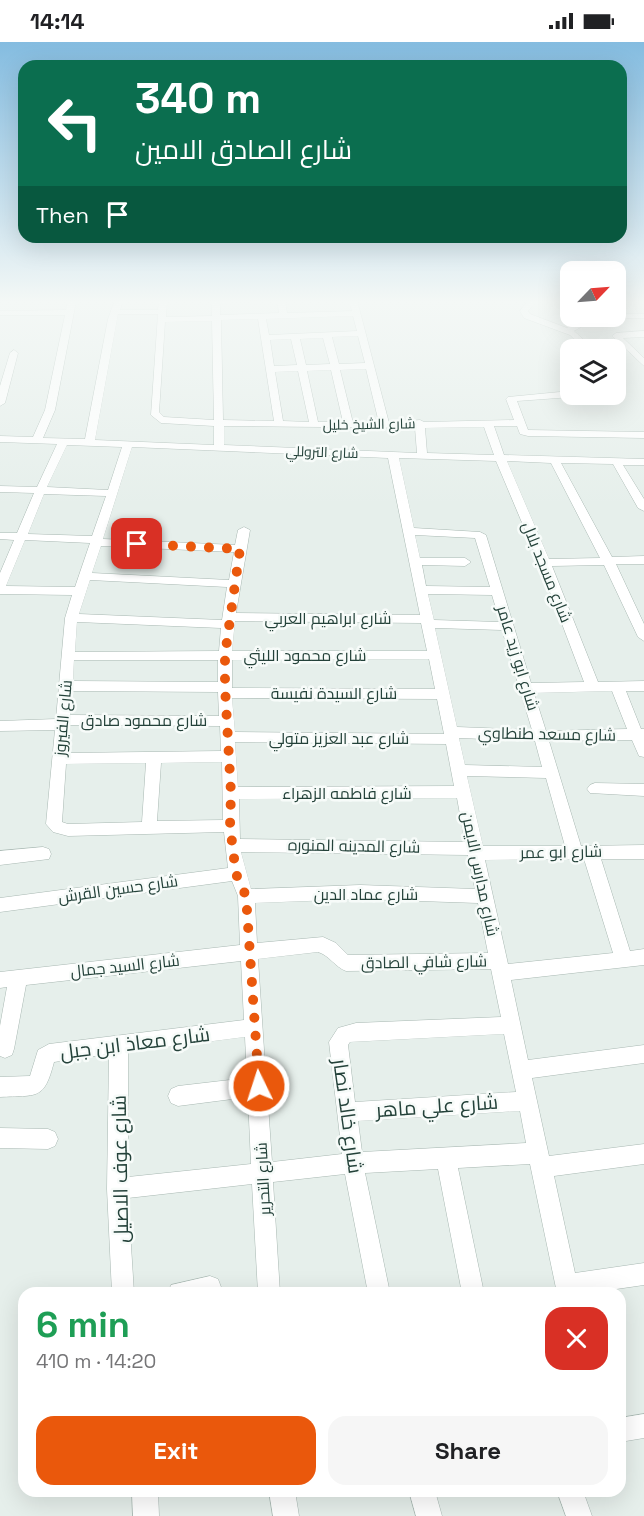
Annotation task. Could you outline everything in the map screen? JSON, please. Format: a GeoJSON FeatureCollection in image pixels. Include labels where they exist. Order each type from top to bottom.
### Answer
{"type":"FeatureCollection","features":[{"type":"Feature","properties":{"kind":"street"},"geometry":{"type":"LineString","coordinates":[[0,403],[10,369]]}},
{"type":"Feature","properties":{"kind":"street"},"geometry":{"type":"LineString","coordinates":[[37,440],[50,410],[58,369]]}},
{"type":"Feature","properties":{"kind":"street"},"geometry":{"type":"LineString","coordinates":[[90,442],[104,369]]}},
{"type":"Feature","properties":{"kind":"street","name":"شارع الشيخ خليل"},"geometry":{"type":"LineString","coordinates":[[158,369],[154,413],[156,417],[168,421],[385,426],[420,423],[519,423]]}},
{"type":"Feature","properties":{"kind":"street"},"geometry":{"type":"LineString","coordinates":[[217,369],[219,448]]}},
{"type":"Feature","properties":{"kind":"street"},"geometry":{"type":"LineString","coordinates":[[277,369],[270,369],[279,424]]}},
{"type":"Feature","properties":{"kind":"street"},"geometry":{"type":"LineString","coordinates":[[302,369],[314,424]]}},
{"type":"Feature","properties":{"kind":"street"},"geometry":{"type":"LineString","coordinates":[[336,369],[349,425]]}},
{"type":"Feature","properties":{"kind":"street"},"geometry":{"type":"LineString","coordinates":[[370,369],[385,426]]}},
{"type":"Feature","properties":{"kind":"street"},"geometry":{"type":"LineString","coordinates":[[560,395],[512,398],[524,432],[531,434],[644,435]]}},
{"type":"Feature","properties":{"kind":"street"},"geometry":{"type":"LineString","coordinates":[[420,423],[422,456]]}},
{"type":"Feature","properties":{"kind":"street","name":"شارع مسجد بلال"},"geometry":{"type":"LineString","coordinates":[[488,423],[592,687]]}},
{"type":"Feature","properties":{"kind":"street","name":"شارع التروللي"},"geometry":{"type":"LineString","coordinates":[[1,440],[644,462]]}},
{"type":"Feature","properties":{"kind":"street"},"geometry":{"type":"LineString","coordinates":[[64,441],[40,491],[0,588],[80,591]]}},
{"type":"Feature","properties":{"kind":"street","name":"شارع الفيروز"},"geometry":{"type":"LineString","coordinates":[[128,444],[71,618],[54,824],[59,828],[230,826]]}},
{"type":"Feature","properties":{"kind":"street","name":"شارع مدارس الايمن"},"geometry":{"type":"LineString","coordinates":[[393,455],[457,771],[477,851],[499,967],[568,1287]]}},
{"type":"Feature","properties":{"kind":"street"},"geometry":{"type":"LineString","coordinates":[[554,459],[608,561],[644,637]]}},
{"type":"Feature","properties":{"kind":"street"},"geometry":{"type":"LineString","coordinates":[[616,461],[644,508]]}},
{"type":"Feature","properties":{"kind":"street"},"geometry":{"type":"LineString","coordinates":[[0,489],[112,493]]}},
{"type":"Feature","properties":{"kind":"street","name":"شارع التحرير"},"geometry":{"type":"LineString","coordinates":[[244,530],[229,621],[225,655],[225,690],[231,793],[230,826],[236,874],[246,896],[259,1086],[269,1287]]}},
{"type":"Feature","properties":{"kind":"street","name":"شارع ابو زيد عامر"},"geometry":{"type":"LineString","coordinates":[[409,531],[480,535],[553,772],[624,959]]}},
{"type":"Feature","properties":{"kind":"street"},"geometry":{"type":"LineString","coordinates":[[0,536],[240,549]]}},
{"type":"Feature","properties":{"kind":"street"},"geometry":{"type":"LineString","coordinates":[[545,563],[644,560]]}},
{"type":"Feature","properties":{"kind":"street"},"geometry":{"type":"LineString","coordinates":[[415,561],[465,562]]}},
{"type":"Feature","properties":{"kind":"street"},"geometry":{"type":"LineString","coordinates":[[85,576],[235,584]]}},
{"type":"Feature","properties":{"kind":"street"},"geometry":{"type":"LineString","coordinates":[[421,590],[497,591]]}},
{"type":"Feature","properties":{"kind":"street","name":"شارع ابراهيم العربي"},"geometry":{"type":"LineString","coordinates":[[71,618],[427,621],[508,626]]}},
{"type":"Feature","properties":{"kind":"street","name":"شارع محمود الليثي"},"geometry":{"type":"LineString","coordinates":[[68,656],[434,655]]}},
{"type":"Feature","properties":{"kind":"street","name":"شارع السيدة نفيسة"},"geometry":{"type":"LineString","coordinates":[[65,686],[442,694]]}},
{"type":"Feature","properties":{"kind":"street"},"geometry":{"type":"LineString","coordinates":[[527,688],[644,686]]}},
{"type":"Feature","properties":{"kind":"street"},"geometry":{"type":"LineString","coordinates":[[616,687],[640,734],[644,752]]}},
{"type":"Feature","properties":{"kind":"street","name":"شارع محمود صادق"},"geometry":{"type":"LineString","coordinates":[[0,726],[62,722],[227,729]]}},
{"type":"Feature","properties":{"kind":"street","name":"شارع عبد العزيز متولي"},"geometry":{"type":"LineString","coordinates":[[227,729],[450,736]]}},
{"type":"Feature","properties":{"kind":"street","name":"شارع مسعد طنطاوي"},"geometry":{"type":"LineString","coordinates":[[450,736],[640,734]]}},
{"type":"Feature","properties":{"kind":"street"},"geometry":{"type":"LineString","coordinates":[[59,759],[229,756]]}},
{"type":"Feature","properties":{"kind":"street"},"geometry":{"type":"LineString","coordinates":[[149,828],[154,757]]}},
{"type":"Feature","properties":{"kind":"street"},"geometry":{"type":"LineString","coordinates":[[457,771],[553,772]]}},
{"type":"Feature","properties":{"kind":"street"},"geometry":{"type":"LineString","coordinates":[[595,789],[644,790]]}},
{"type":"Feature","properties":{"kind":"street","name":"شارع فاطمه الزهراء"},"geometry":{"type":"LineString","coordinates":[[231,793],[462,792]]}},
{"type":"Feature","properties":{"kind":"street","name":"شارع المدينه المنوره"},"geometry":{"type":"LineString","coordinates":[[232,845],[477,851]]}},
{"type":"Feature","properties":{"kind":"street","name":"شارع ابو عمر"},"geometry":{"type":"LineString","coordinates":[[477,851],[644,852]]}},
{"type":"Feature","properties":{"kind":"street"},"geometry":{"type":"LineString","coordinates":[[0,858],[43,854]]}},
{"type":"Feature","properties":{"kind":"street","name":"شارع حسين القرش"},"geometry":{"type":"LineString","coordinates":[[0,905],[236,874]]}},
{"type":"Feature","properties":{"kind":"street","name":"شارع عماد الدين"},"geometry":{"type":"LineString","coordinates":[[246,896],[360,892],[486,896]]}},
{"type":"Feature","properties":{"kind":"street","name":"شارع شافي الصادق"},"geometry":{"type":"LineString","coordinates":[[250,952],[323,944],[332,949],[339,959],[346,963],[499,967],[644,957]]}},
{"type":"Feature","properties":{"kind":"street","name":"شارع السيد جمال"},"geometry":{"type":"LineString","coordinates":[[9,979],[250,952]]}},
{"type":"Feature","properties":{"kind":"street"},"geometry":{"type":"LineString","coordinates":[[5,1049],[9,979]]}},
{"type":"Feature","properties":{"kind":"street","name":"شارع خالد نصار"},"geometry":{"type":"LineString","coordinates":[[378,1287],[353,1163],[338,1042],[345,1034],[512,1025]]}},
{"type":"Feature","properties":{"kind":"street","name":"شارع معاذ ابن جبل"},"geometry":{"type":"LineString","coordinates":[[0,1087],[35,1084],[40,1079],[45,1057],[49,1053],[255,1027]]}},
{"type":"Feature","properties":{"kind":"street","name":"شارع عوف الاصيل"},"geometry":{"type":"LineString","coordinates":[[119,1044],[117,1189],[123,1287]]}},
{"type":"Feature","properties":{"kind":"street"},"geometry":{"type":"LineString","coordinates":[[521,1070],[644,1054]]}},
{"type":"Feature","properties":{"kind":"street"},"geometry":{"type":"LineString","coordinates":[[178,1096],[259,1086]]}},
{"type":"Feature","properties":{"kind":"street","name":"شارع علي ماهر"},"geometry":{"type":"LineString","coordinates":[[347,1112],[528,1101]]}},
{"type":"Feature","properties":{"kind":"street"},"geometry":{"type":"LineString","coordinates":[[0,1138],[48,1139]]}},
{"type":"Feature","properties":{"kind":"street"},"geometry":{"type":"LineString","coordinates":[[117,1189],[353,1163],[446,1158],[540,1160],[644,1154]]}},
{"type":"Feature","properties":{"kind":"street"},"geometry":{"type":"LineString","coordinates":[[446,1158],[473,1287]]}},
{"type":"Feature","properties":{"kind":"street"},"geometry":{"type":"LineString","coordinates":[[578,1287],[644,1274]]}},
{"type":"Feature","properties":{"kind":"street"},"geometry":{"type":"LineString","coordinates":[[626,1430],[644,1426]]}},
{"type":"Feature","properties":{"kind":"street"},"geometry":{"type":"LineString","coordinates":[[145,1497],[146,1516]]}},
{"type":"Feature","properties":{"kind":"street"},"geometry":{"type":"LineString","coordinates":[[283,1497],[286,1516]]}},
{"type":"Feature","properties":{"kind":"street"},"geometry":{"type":"LineString","coordinates":[[424,1497],[429,1516]]}},
{"type":"Feature","properties":{"kind":"street"},"geometry":{"type":"LineString","coordinates":[[572,1497],[579,1516]]}},
{"type":"Feature","properties":{"kind":"route"},"geometry":{"type":"LineString","coordinates":[[137,544],[240,549],[225,655],[225,693],[231,793],[230,826],[236,874],[246,896],[259,1086]]}}]}
